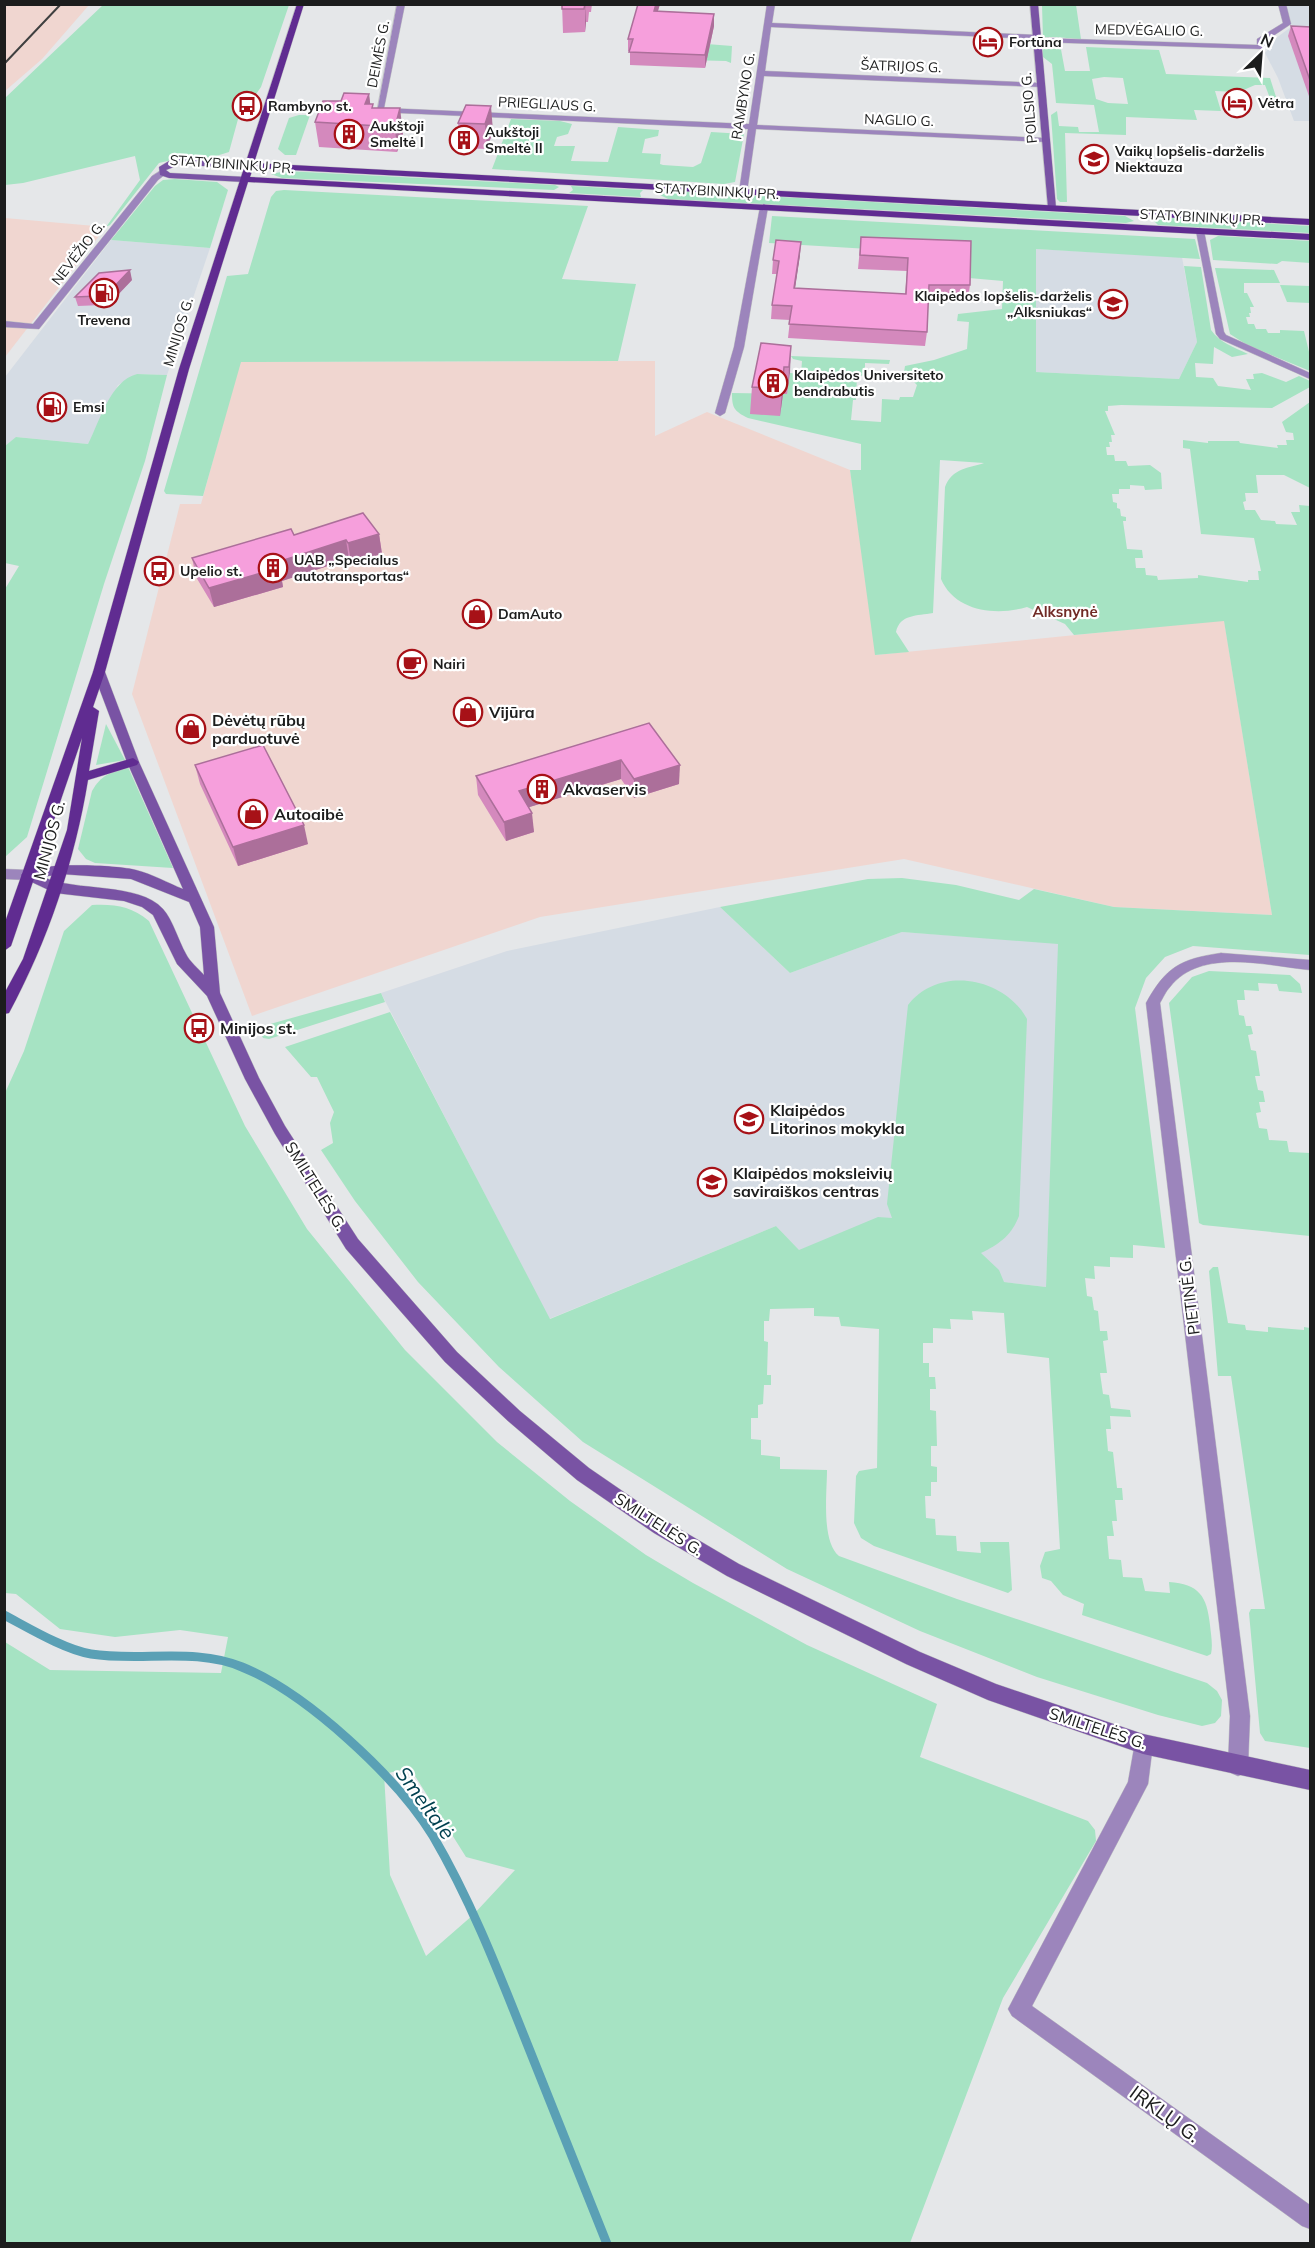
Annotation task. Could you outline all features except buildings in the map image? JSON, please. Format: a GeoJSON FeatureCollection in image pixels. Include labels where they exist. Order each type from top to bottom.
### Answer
{"type":"FeatureCollection","features":[{"type":"Feature","properties":{"kind":"main road","name":"MINIJOS G."},"geometry":{"type":"LineString","coordinates":[[4,946],[99,672],[138,524],[184,369],[301,4]]}},
{"type":"Feature","properties":{"kind":"main road","name":"STATYBININKŲ PR."},"geometry":{"type":"LineString","coordinates":[[248,165],[1311,222]]}},
{"type":"Feature","properties":{"kind":"main road","name":"STATYBININKŲ PR."},"geometry":{"type":"LineString","coordinates":[[244,178],[1311,237]]}},
{"type":"Feature","properties":{"kind":"main road"},"geometry":{"type":"LineString","coordinates":[[557,196],[568,190],[564,183]]}},
{"type":"Feature","properties":{"kind":"main road"},"geometry":{"type":"LineString","coordinates":[[657,202],[651,194],[661,188]]}},
{"type":"Feature","properties":{"kind":"main road"},"geometry":{"type":"LineString","coordinates":[[1143,213],[1148,219],[1145,227]]}},
{"type":"Feature","properties":{"kind":"main road","name":"MINIJOS G."},"geometry":{"type":"LineString","coordinates":[[4,1009],[30,959],[73,830],[99,672]]}},
{"type":"Feature","properties":{"kind":"main road"},"geometry":{"type":"LineString","coordinates":[[82,777],[133,762]]}},
{"type":"Feature","properties":{"kind":"street","name":"DEIMĖS G."},"geometry":{"type":"LineString","coordinates":[[380,110],[401,4]]}},
{"type":"Feature","properties":{"kind":"street","name":"RAMBYNO G."},"geometry":{"type":"LineString","coordinates":[[743,192],[771,4]]}},
{"type":"Feature","properties":{"kind":"street","name":"POILSIO G."},"geometry":{"type":"LineString","coordinates":[[1035,4],[1052,208]]}},
{"type":"Feature","properties":{"kind":"street","name":"MEDVĖGALIO G."},"geometry":{"type":"LineString","coordinates":[[768,25],[1261,47],[1260,41],[1287,24],[1282,4]]}},
{"type":"Feature","properties":{"kind":"street","name":"ŠATRIJOS G."},"geometry":{"type":"LineString","coordinates":[[760,74],[1041,85]]}},
{"type":"Feature","properties":{"kind":"street"},"geometry":{"type":"LineString","coordinates":[[268,109],[345,109]]}},
{"type":"Feature","properties":{"kind":"street","name":"PRIEGLIAUS G."},"geometry":{"type":"LineString","coordinates":[[369,110],[752,128]]}},
{"type":"Feature","properties":{"kind":"street","name":"NAGLIO G."},"geometry":{"type":"LineString","coordinates":[[752,128],[1046,140]]}},
{"type":"Feature","properties":{"kind":"street","name":"STATYBININKŲ PR."},"geometry":{"type":"LineString","coordinates":[[244,178],[169,176],[163,173],[162,169],[179,162],[248,165]]}},
{"type":"Feature","properties":{"kind":"street","name":"NEVĖŽIO G."},"geometry":{"type":"LineString","coordinates":[[4,324],[36,327],[155,178],[163,173]]}},
{"type":"Feature","properties":{"kind":"street"},"geometry":{"type":"LineString","coordinates":[[720,413],[739,347],[764,207]]}},
{"type":"Feature","properties":{"kind":"street"},"geometry":{"type":"LineString","coordinates":[[1200,231],[1219,332],[1223,337],[1311,376]]}},
{"type":"Feature","properties":{"kind":"street"},"geometry":{"type":"LineString","coordinates":[[99,672],[133,762],[192,898],[207,927],[213,993]]}},
{"type":"Feature","properties":{"kind":"street"},"geometry":{"type":"LineString","coordinates":[[4,874],[28,875],[61,869],[133,874],[192,898]]}},
{"type":"Feature","properties":{"kind":"street"},"geometry":{"type":"LineString","coordinates":[[28,875],[55,888],[124,896],[147,904],[158,912],[182,960],[213,993]]}},
{"type":"Feature","properties":{"kind":"street","name":"PIETINĖ G."},"geometry":{"type":"LineString","coordinates":[[1238,1766],[1240,1716],[1153,1003],[1164,982],[1172,974],[1186,965],[1204,959],[1224,958],[1311,965]]}},
{"type":"Feature","properties":{"kind":"street","name":"SMILTELĖS G."},"geometry":{"type":"LineString","coordinates":[[213,993],[252,1078],[280,1130],[352,1244],[451,1357],[514,1416],[583,1474],[660,1527],[733,1570],[826,1617],[995,1693],[1143,1744],[1311,1780]]}},
{"type":"Feature","properties":{"kind":"street","name":"IRKLŲ G."},"geometry":{"type":"LineString","coordinates":[[1143,1744],[1138,1784],[1019,2009],[1311,2218]]}},
{"type":"Feature","properties":{"kind":"shaded area"},"geometry":{"type":"Polygon","coordinates":[[[5,4],[89,5],[42,59],[5,91],[5,4]]]}},
{"type":"Feature","properties":{"kind":"shaded area"},"geometry":{"type":"Polygon","coordinates":[[[1286,5],[1310,5],[1310,121],[1294,121],[1278,78],[1265,53],[1272,41],[1291,27],[1286,5]]]}},
{"type":"Feature","properties":{"kind":"shaded area"},"geometry":{"type":"Polygon","coordinates":[[[5,218],[106,227],[5,357],[5,218]]]}},
{"type":"Feature","properties":{"kind":"shaded area"},"geometry":{"type":"Polygon","coordinates":[[[111,240],[210,248],[167,375],[137,374],[118,385],[88,444],[17,437],[5,446],[5,377],[111,240]]]}},
{"type":"Feature","properties":{"kind":"shaded area","name":"Klaipėdos lopšelis-darželis „Alksniukas“"},"geometry":{"type":"Polygon","coordinates":[[[1036,249],[1182,257],[1197,342],[1179,379],[1036,372],[1036,249]]]}},
{"type":"Feature","properties":{"kind":"shaded area"},"geometry":{"type":"Polygon","coordinates":[[[655,361],[655,436],[707,412],[850,470],[876,655],[1224,620],[1272,915],[1114,907],[904,859],[540,917],[252,1016],[132,694],[180,504],[201,504],[240,362],[655,361]]]}},
{"type":"Feature","properties":{"kind":"shaded area","name":"Klaipėdos Litorinos mokykla"},"geometry":{"type":"Polygon","coordinates":[[[720,907],[790,973],[902,932],[1059,943],[1046,1287],[807,1259],[776,1226],[549,1319],[381,993],[507,951],[720,907]]]}},
{"type":"Feature","properties":{"kind":"green space"},"geometry":{"type":"Polygon","coordinates":[[[103,5],[289,5],[261,87],[252,100],[243,101],[229,152],[213,157],[212,161],[176,159],[159,163],[110,225],[106,227],[140,180],[135,156],[23,183],[5,185],[5,98],[103,5]]]}},
{"type":"Feature","properties":{"kind":"green space"},"geometry":{"type":"Polygon","coordinates":[[[1042,5],[1076,5],[1081,39],[1043,38],[1042,5]]]}},
{"type":"Feature","properties":{"kind":"green space"},"geometry":{"type":"Polygon","coordinates":[[[669,41],[732,46],[731,63],[647,59],[669,41]]]}},
{"type":"Feature","properties":{"kind":"green space"},"geometry":{"type":"Polygon","coordinates":[[[1044,44],[1060,44],[1065,71],[1090,71],[1086,47],[1159,50],[1166,74],[1270,78],[1277,100],[1271,101],[1265,85],[1255,85],[1239,92],[1215,91],[1221,111],[1194,110],[1197,120],[1126,117],[1126,135],[1065,133],[1067,202],[1060,202],[1057,199],[1051,115],[1057,111],[1059,126],[1078,127],[1079,132],[1099,132],[1094,105],[1056,103],[1052,64],[1043,57],[1044,44]],[[1123,78],[1092,79],[1096,99],[1108,103],[1128,104],[1123,78]]]}},
{"type":"Feature","properties":{"kind":"green space"},"geometry":{"type":"Polygon","coordinates":[[[310,115],[296,155],[285,155],[278,149],[289,118],[310,115]]]}},
{"type":"Feature","properties":{"kind":"green space"},"geometry":{"type":"Polygon","coordinates":[[[511,119],[560,121],[572,124],[568,134],[557,137],[554,146],[575,146],[571,161],[608,162],[618,127],[659,130],[658,136],[645,139],[642,153],[661,154],[660,164],[663,165],[693,167],[701,163],[711,132],[744,134],[735,182],[724,184],[492,169],[511,119]]]}},
{"type":"Feature","properties":{"kind":"green space"},"geometry":{"type":"Polygon","coordinates":[[[286,171],[559,187],[554,190],[282,178],[271,174],[286,171]]]}},
{"type":"Feature","properties":{"kind":"green space"},"geometry":{"type":"Polygon","coordinates":[[[163,180],[217,182],[228,190],[210,248],[111,240],[155,186],[163,180]]]}},
{"type":"Feature","properties":{"kind":"green space"},"geometry":{"type":"Polygon","coordinates":[[[571,186],[643,190],[640,193],[641,197],[569,193],[573,190],[571,186]]]}},
{"type":"Feature","properties":{"kind":"green space"},"geometry":{"type":"Polygon","coordinates":[[[276,191],[588,206],[562,279],[636,284],[618,361],[241,362],[203,496],[166,494],[164,491],[227,276],[248,274],[271,197],[276,191]]]}},
{"type":"Feature","properties":{"kind":"green space"},"geometry":{"type":"Polygon","coordinates":[[[670,191],[1125,216],[1134,221],[1126,223],[668,199],[660,195],[670,191]]]}},
{"type":"Feature","properties":{"kind":"green space"},"geometry":{"type":"Polygon","coordinates":[[[772,216],[1195,239],[1200,259],[1036,249],[1036,372],[1179,379],[1197,342],[1184,266],[1201,267],[1211,330],[1223,341],[1248,354],[1232,357],[1214,347],[1213,364],[1195,363],[1196,377],[1213,378],[1218,386],[1251,390],[1246,379],[1254,379],[1253,374],[1262,373],[1286,382],[1299,376],[1310,381],[1310,387],[1272,408],[1121,405],[1108,406],[1108,411],[1105,411],[1115,435],[1111,435],[1110,447],[1106,447],[1107,455],[1114,455],[1115,461],[1126,461],[1128,466],[1150,465],[1161,473],[1162,489],[1145,490],[1144,486],[1130,485],[1130,489],[1119,489],[1119,494],[1112,494],[1113,502],[1117,503],[1121,516],[1126,517],[1126,521],[1123,521],[1127,549],[1142,550],[1143,558],[1135,558],[1136,568],[1145,568],[1146,575],[1157,576],[1158,580],[1198,578],[1198,575],[1248,582],[1248,580],[1259,580],[1258,571],[1261,571],[1254,538],[1201,534],[1190,449],[1183,448],[1183,440],[1208,443],[1208,441],[1239,441],[1278,448],[1277,445],[1287,445],[1286,440],[1294,440],[1293,433],[1286,432],[1282,422],[1310,402],[1310,488],[1284,475],[1256,475],[1258,493],[1245,493],[1246,501],[1243,502],[1245,510],[1255,510],[1261,520],[1275,521],[1276,524],[1297,525],[1291,512],[1300,512],[1299,505],[1310,506],[1310,955],[1193,946],[1165,957],[1146,978],[1135,1008],[1165,1248],[1133,1245],[1133,1258],[1110,1257],[1110,1267],[1094,1266],[1095,1279],[1085,1278],[1087,1296],[1092,1297],[1094,1310],[1098,1311],[1100,1331],[1107,1331],[1108,1340],[1103,1341],[1107,1373],[1100,1373],[1103,1394],[1109,1395],[1111,1408],[1130,1410],[1131,1417],[1110,1416],[1111,1429],[1106,1429],[1108,1451],[1113,1452],[1117,1488],[1122,1488],[1123,1500],[1115,1500],[1117,1521],[1112,1521],[1114,1536],[1107,1536],[1109,1559],[1121,1560],[1123,1577],[1142,1578],[1145,1591],[1170,1593],[1169,1582],[1188,1585],[1200,1593],[1209,1615],[1211,1654],[1207,1656],[1082,1615],[1084,1604],[1063,1595],[1051,1581],[1042,1578],[1040,1566],[1045,1552],[1060,1549],[1049,1358],[1007,1353],[1004,1313],[972,1311],[973,1320],[950,1319],[951,1329],[933,1328],[933,1343],[923,1343],[923,1363],[929,1363],[929,1377],[935,1377],[936,1389],[930,1389],[930,1410],[936,1411],[937,1446],[931,1446],[931,1466],[937,1467],[937,1482],[931,1482],[931,1496],[925,1496],[926,1518],[935,1519],[936,1535],[956,1536],[957,1551],[981,1553],[980,1542],[1009,1542],[1012,1590],[1008,1593],[874,1546],[861,1538],[854,1523],[856,1476],[859,1471],[877,1468],[879,1329],[841,1326],[839,1317],[814,1316],[814,1308],[770,1309],[769,1321],[764,1321],[764,1341],[768,1342],[767,1375],[771,1375],[771,1385],[764,1385],[763,1404],[758,1405],[758,1418],[751,1418],[751,1439],[761,1440],[761,1455],[780,1457],[780,1469],[827,1470],[827,1528],[833,1549],[839,1556],[957,1599],[1207,1683],[1217,1691],[1222,1700],[1221,1716],[1215,1723],[1202,1726],[1158,1715],[1037,1677],[920,1631],[787,1569],[583,1442],[499,1367],[418,1282],[355,1201],[321,1150],[333,1143],[330,1123],[334,1112],[317,1077],[311,1077],[285,1047],[390,1012],[550,1319],[776,1226],[799,1250],[878,1217],[892,1218],[887,1204],[908,1005],[921,992],[936,984],[971,981],[987,986],[1003,993],[1017,1005],[1027,1019],[1019,1216],[1004,1239],[981,1253],[999,1270],[1004,1282],[1046,1287],[1058,944],[902,932],[790,973],[720,907],[868,879],[902,878],[956,885],[1019,900],[1034,889],[1114,907],[1272,915],[1224,621],[1074,635],[1065,624],[1027,607],[990,611],[966,605],[956,599],[941,579],[945,487],[956,472],[984,463],[940,460],[933,613],[910,617],[898,626],[896,632],[909,652],[875,655],[850,470],[861,470],[861,444],[748,418],[735,409],[732,393],[787,394],[790,373],[801,374],[802,361],[793,359],[791,356],[890,360],[889,364],[865,363],[865,376],[857,375],[856,400],[853,400],[851,420],[881,422],[882,399],[899,400],[900,397],[913,397],[917,385],[904,372],[905,366],[934,360],[967,349],[969,322],[957,321],[958,314],[1002,309],[1003,281],[969,278],[969,255],[769,243],[772,216]]]}},
{"type":"Feature","properties":{"kind":"green space"},"geometry":{"type":"Polygon","coordinates":[[[1157,217],[1310,226],[1310,233],[1158,225],[1154,221],[1157,217]]]}},
{"type":"Feature","properties":{"kind":"green space"},"geometry":{"type":"Polygon","coordinates":[[[1218,236],[1310,241],[1310,263],[1282,261],[1277,264],[1213,260],[1210,240],[1218,236]]]}},
{"type":"Feature","properties":{"kind":"green space"},"geometry":{"type":"Polygon","coordinates":[[[1215,268],[1274,270],[1280,283],[1244,283],[1244,293],[1247,293],[1254,307],[1250,307],[1250,317],[1246,317],[1248,324],[1254,324],[1256,329],[1266,329],[1268,333],[1280,333],[1280,330],[1304,331],[1310,356],[1310,371],[1247,345],[1230,334],[1215,268]]]}},
{"type":"Feature","properties":{"kind":"green space"},"geometry":{"type":"Polygon","coordinates":[[[1280,285],[1310,286],[1310,303],[1287,302],[1280,285]]]}},
{"type":"Feature","properties":{"kind":"green space"},"geometry":{"type":"Polygon","coordinates":[[[137,374],[167,375],[145,461],[104,584],[27,837],[5,857],[5,589],[19,566],[5,563],[5,446],[16,437],[88,444],[113,393],[128,378],[137,374]]]}},
{"type":"Feature","properties":{"kind":"green space"},"geometry":{"type":"Polygon","coordinates":[[[106,724],[125,760],[96,765],[106,724]]]}},
{"type":"Feature","properties":{"kind":"green space"},"geometry":{"type":"Polygon","coordinates":[[[128,767],[173,868],[95,863],[86,859],[78,849],[92,791],[107,775],[128,767]]]}},
{"type":"Feature","properties":{"kind":"green space"},"geometry":{"type":"Polygon","coordinates":[[[92,905],[122,907],[136,912],[149,921],[245,1126],[307,1229],[405,1350],[497,1442],[570,1501],[646,1555],[693,1583],[807,1645],[937,1704],[920,1757],[1088,1821],[1095,1830],[1096,1841],[1003,1998],[910,2243],[5,2243],[5,1642],[50,1670],[221,1673],[228,1637],[180,1630],[115,1637],[60,1629],[16,1594],[5,1593],[5,1093],[24,1051],[64,931],[92,905]],[[410,1768],[384,1774],[390,1875],[426,1956],[473,1915],[515,1870],[466,1857],[410,1768]]]}},
{"type":"Feature","properties":{"kind":"green space"},"geometry":{"type":"Polygon","coordinates":[[[1209,971],[1290,975],[1300,984],[1302,993],[1279,991],[1277,984],[1258,983],[1259,991],[1244,990],[1245,1000],[1237,1000],[1239,1015],[1244,1016],[1246,1026],[1251,1026],[1253,1034],[1248,1035],[1251,1050],[1256,1051],[1260,1076],[1255,1076],[1258,1090],[1263,1091],[1265,1102],[1259,1102],[1261,1112],[1256,1113],[1259,1128],[1267,1129],[1269,1140],[1287,1141],[1289,1152],[1310,1153],[1310,1236],[1199,1223],[1169,1003],[1192,977],[1209,971]]]}},
{"type":"Feature","properties":{"kind":"green space"},"geometry":{"type":"Polygon","coordinates":[[[381,993],[385,1002],[269,1039],[263,1038],[260,1031],[263,1026],[381,993]]]}},
{"type":"Feature","properties":{"kind":"green space"},"geometry":{"type":"Polygon","coordinates":[[[1213,1267],[1218,1267],[1228,1323],[1245,1325],[1246,1330],[1268,1332],[1268,1327],[1304,1330],[1304,1327],[1310,1328],[1310,1748],[1265,1741],[1260,1733],[1249,1613],[1251,1609],[1265,1609],[1231,1376],[1218,1376],[1209,1271],[1213,1267]]]}},
{"type":"Feature","properties":{"kind":"waterway","name":"Smeltalė"},"geometry":{"type":"LineString","coordinates":[[4,1615],[35,1632],[81,1652],[129,1657],[186,1656],[224,1661],[242,1667],[294,1696],[321,1716],[374,1763],[417,1813],[433,1836],[459,1884],[504,1985],[607,2244]]}},
{"type":"Feature","properties":{"kind":"railway"},"geometry":{"type":"LineString","coordinates":[[4,64],[61,4]]}},
{"type":"Feature","properties":{"kind":"place","name":"Fortūna"},"geometry":{"type":"Point","coordinates":[988,42]}},
{"type":"Feature","properties":{"kind":"place","name":"Vėtra"},"geometry":{"type":"Point","coordinates":[1237,103]}},
{"type":"Feature","properties":{"kind":"place","name":"Rambyno st."},"geometry":{"type":"Point","coordinates":[247,106]}},
{"type":"Feature","properties":{"kind":"place","name":"Aukštoji Smeltė I"},"geometry":{"type":"Point","coordinates":[349,134]}},
{"type":"Feature","properties":{"kind":"place","name":"Aukštoji Smeltė II"},"geometry":{"type":"Point","coordinates":[464,140]}},
{"type":"Feature","properties":{"kind":"place","name":"Vaikų lopšelis-darželis Niektauza"},"geometry":{"type":"Point","coordinates":[1094,159]}},
{"type":"Feature","properties":{"kind":"place","name":"Trevena"},"geometry":{"type":"Point","coordinates":[104,293]}},
{"type":"Feature","properties":{"kind":"place","name":"Klaipėdos lopšelis-darželis „Alksniukas“"},"geometry":{"type":"Point","coordinates":[1113,304]}},
{"type":"Feature","properties":{"kind":"place","name":"Klaipėdos Universiteto bendrabutis"},"geometry":{"type":"Point","coordinates":[773,383]}},
{"type":"Feature","properties":{"kind":"place","name":"Emsi"},"geometry":{"type":"Point","coordinates":[52,407]}},
{"type":"Feature","properties":{"kind":"place","name":"UAB „Specialus autotransportas“"},"geometry":{"type":"Point","coordinates":[273,568]}},
{"type":"Feature","properties":{"kind":"place","name":"Upelio st."},"geometry":{"type":"Point","coordinates":[159,571]}},
{"type":"Feature","properties":{"kind":"place","name":"DamAuto"},"geometry":{"type":"Point","coordinates":[477,614]}},
{"type":"Feature","properties":{"kind":"place","name":"Nairi"},"geometry":{"type":"Point","coordinates":[412,664]}},
{"type":"Feature","properties":{"kind":"place","name":"Vijūra"},"geometry":{"type":"Point","coordinates":[468,712]}},
{"type":"Feature","properties":{"kind":"place","name":"Dėvėtų rūbų parduotuvė"},"geometry":{"type":"Point","coordinates":[191,729]}},
{"type":"Feature","properties":{"kind":"place","name":"Akvaservis"},"geometry":{"type":"Point","coordinates":[542,789]}},
{"type":"Feature","properties":{"kind":"place","name":"Autoaibė"},"geometry":{"type":"Point","coordinates":[253,814]}},
{"type":"Feature","properties":{"kind":"place","name":"Minijos st."},"geometry":{"type":"Point","coordinates":[199,1028]}},
{"type":"Feature","properties":{"kind":"place","name":"Klaipėdos Litorinos mokykla"},"geometry":{"type":"Point","coordinates":[749,1119]}},
{"type":"Feature","properties":{"kind":"place","name":"Klaipėdos moksleivių saviraiškos centras"},"geometry":{"type":"Point","coordinates":[712,1182]}},
{"type":"Feature","properties":{"kind":"district","name":"Alksnynė"},"geometry":{"type":"Point","coordinates":[1065,612]}}]}
